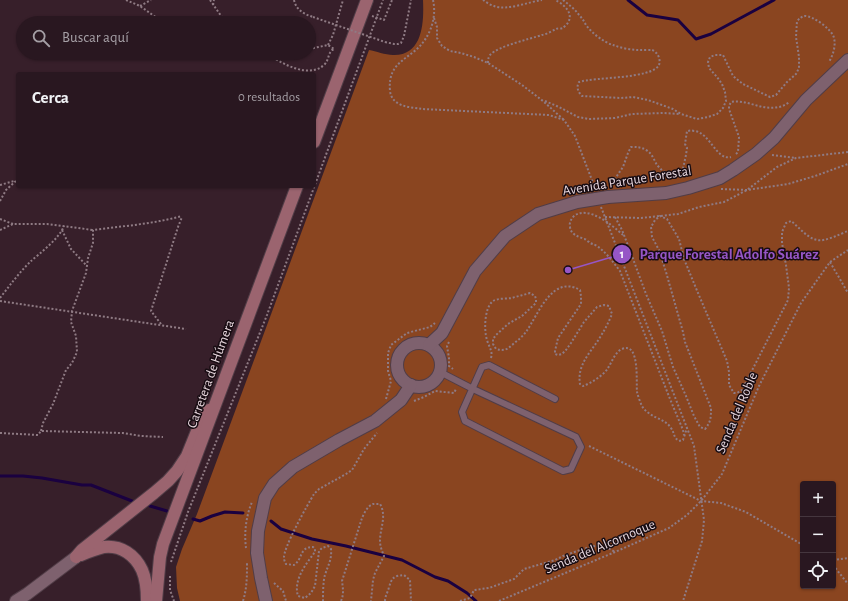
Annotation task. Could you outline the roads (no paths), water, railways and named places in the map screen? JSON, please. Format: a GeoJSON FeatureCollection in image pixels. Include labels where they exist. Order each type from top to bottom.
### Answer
{"type":"FeatureCollection","features":[{"type":"Feature","properties":{"kind":"main road"},"geometry":{"type":"LineString","coordinates":[[316,137],[367,0]]}},
{"type":"Feature","properties":{"kind":"main road","name":"Carretera de Húmera"},"geometry":{"type":"LineString","coordinates":[[163,601],[164,574],[160,557],[164,544],[296,188]]}},
{"type":"Feature","properties":{"kind":"main road"},"geometry":{"type":"LineString","coordinates":[[76,557],[82,550],[168,481],[187,456],[202,419],[216,402]]}},
{"type":"Feature","properties":{"kind":"main road"},"geometry":{"type":"LineString","coordinates":[[76,557],[95,549],[105,547],[122,549],[130,554],[138,563],[142,571],[147,592],[147,601]]}},
{"type":"Feature","properties":{"kind":"main road","name":"Carretera de Húmera"},"geometry":{"type":"LineString","coordinates":[[156,601],[164,574]]}},
{"type":"Feature","properties":{"kind":"street","name":"Avenida Parque Forestal"},"geometry":{"type":"LineString","coordinates":[[429,345],[442,333],[475,271],[505,236],[538,214],[561,206],[608,197],[666,193],[720,178],[756,154],[774,138],[806,100],[848,60]]}},
{"type":"Feature","properties":{"kind":"street"},"geometry":{"type":"LineString","coordinates":[[417,343],[429,345],[435,350],[439,357],[441,364],[440,372],[436,379],[428,384],[420,387],[412,386],[404,381],[399,374],[397,365],[399,355],[407,347],[417,343]]}},
{"type":"Feature","properties":{"kind":"street"},"geometry":{"type":"LineString","coordinates":[[266,601],[257,553],[258,531],[265,498],[274,484],[293,467],[375,421],[401,400],[412,386]]}},
{"type":"Feature","properties":{"kind":"street"},"geometry":{"type":"LineString","coordinates":[[16,601],[76,557]]}},
{"type":"Feature","properties":{"kind":"lane"},"geometry":{"type":"LineString","coordinates":[[440,372],[473,389],[576,437],[581,447],[571,469],[563,471],[464,421],[462,412],[473,389],[482,367],[489,365],[555,398]]}},
{"type":"Feature","properties":{"kind":"waterway"},"geometry":{"type":"LineString","coordinates":[[628,0],[647,15],[678,20],[696,39],[711,34],[774,0]]}},
{"type":"Feature","properties":{"kind":"waterway"},"geometry":{"type":"LineString","coordinates":[[0,476],[23,476],[91,485],[132,501]]}},
{"type":"Feature","properties":{"kind":"waterway"},"geometry":{"type":"LineString","coordinates":[[150,506],[167,511]]}},
{"type":"Feature","properties":{"kind":"waterway"},"geometry":{"type":"LineString","coordinates":[[193,519],[200,521],[225,512],[243,513]]}},
{"type":"Feature","properties":{"kind":"waterway"},"geometry":{"type":"LineString","coordinates":[[271,521],[281,529],[312,539],[402,560],[435,577],[448,581],[467,593],[476,601]]}},
{"type":"Feature","properties":{"kind":"place","name":"Parque Forestal Adolfo Suárez"},"geometry":{"type":"Point","coordinates":[568,270]}}]}
